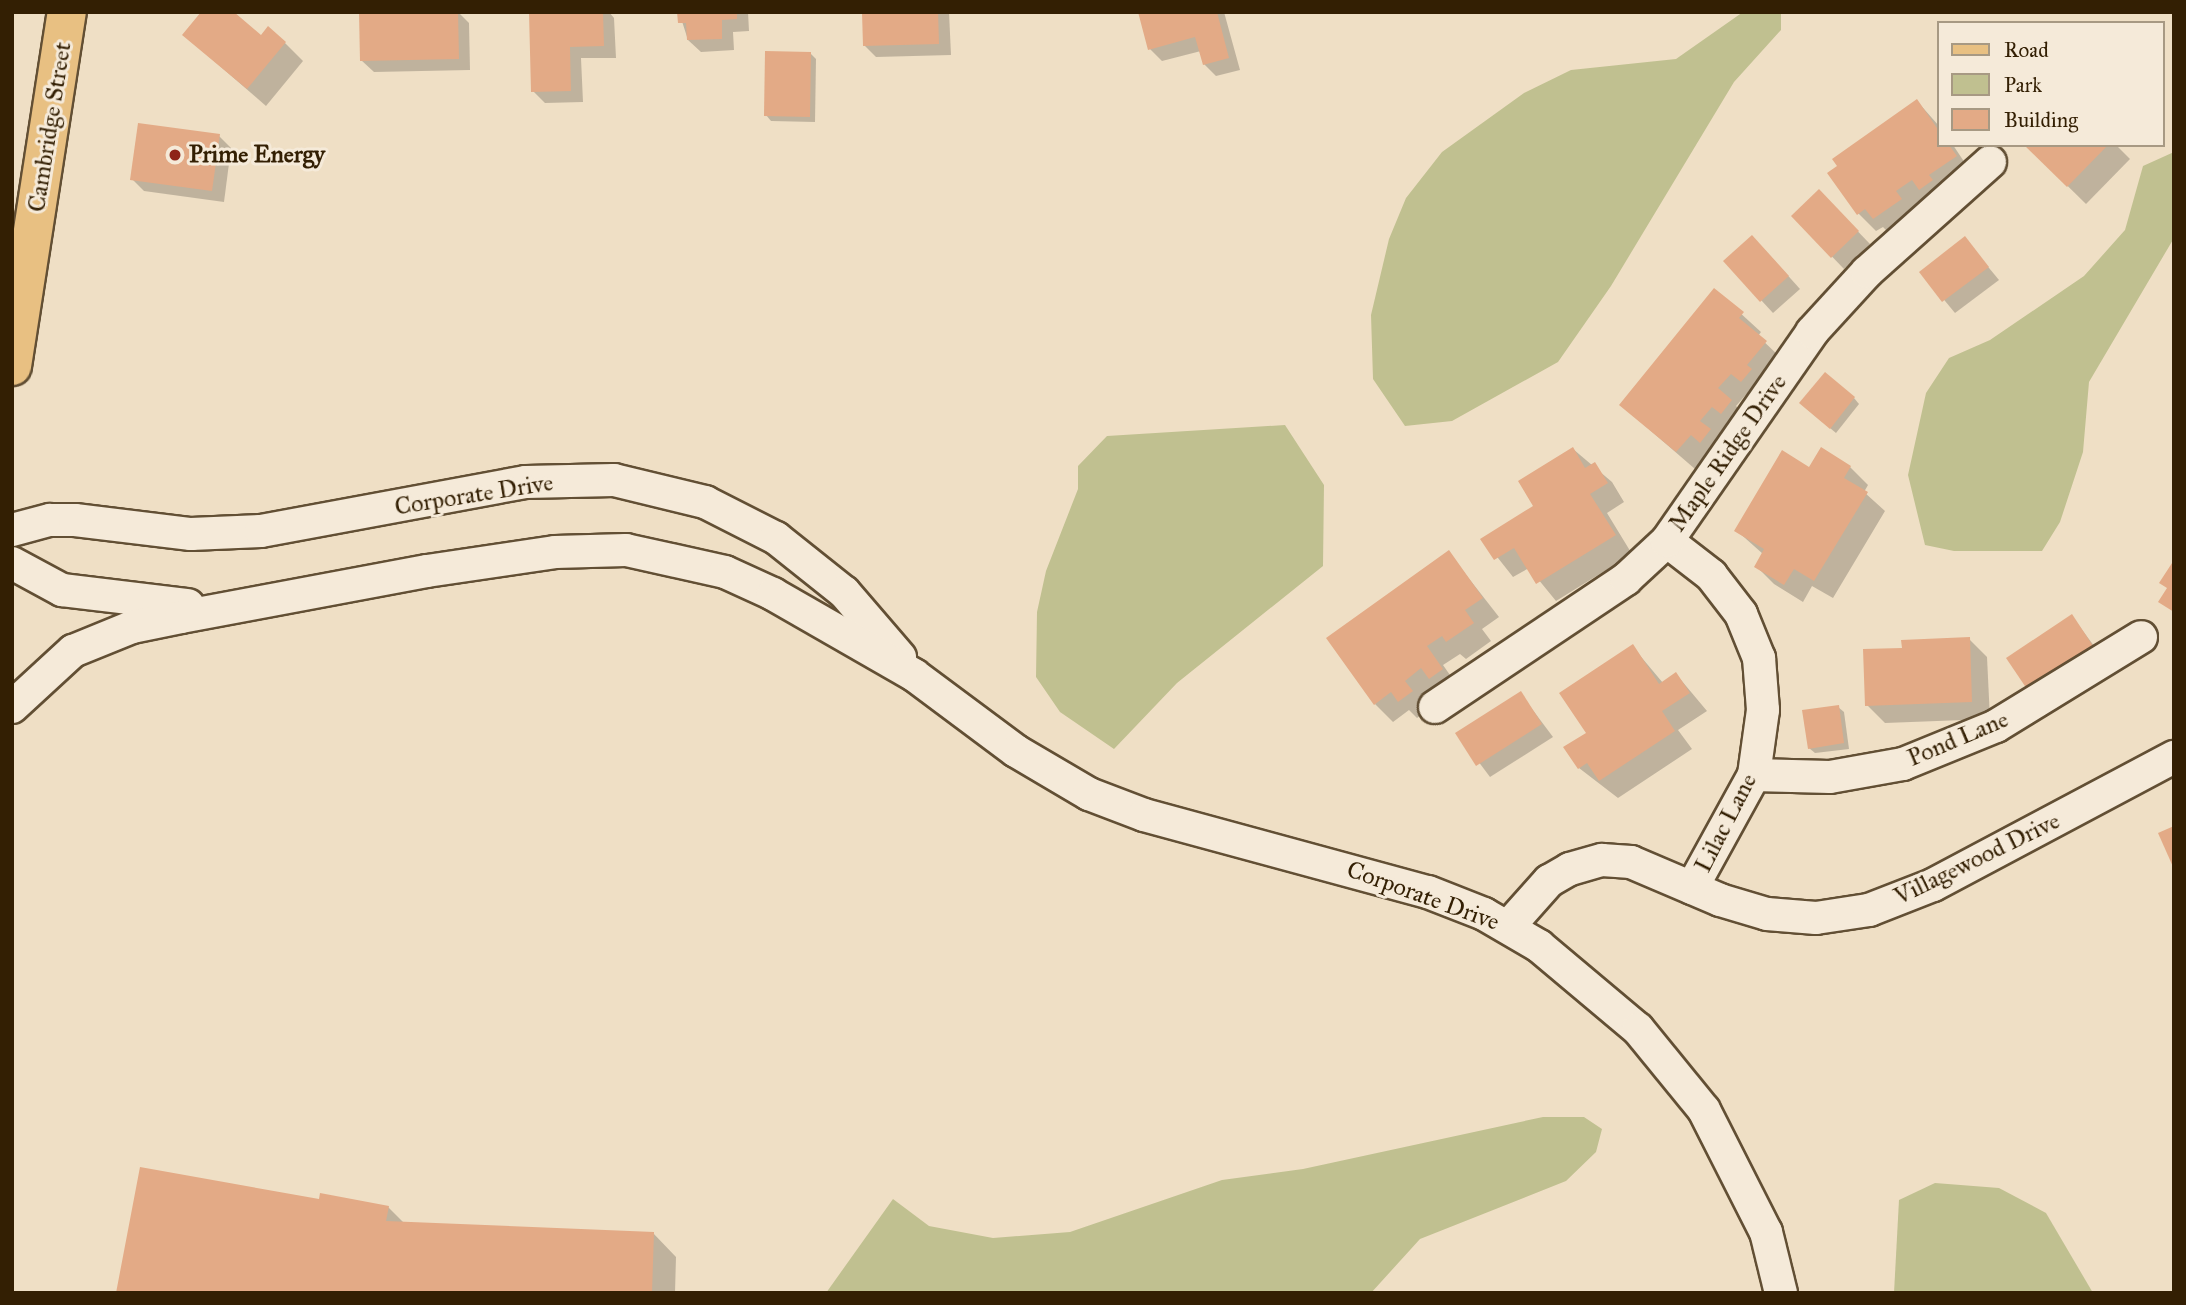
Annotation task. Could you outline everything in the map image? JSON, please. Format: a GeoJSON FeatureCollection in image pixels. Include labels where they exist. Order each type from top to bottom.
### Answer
{"type":"FeatureCollection","features":[{"type":"Feature","properties":{"kind":"main road","name":"Cambridge Street"},"geometry":{"type":"LineString","coordinates":[[12,366],[67,12]]}},
{"type":"Feature","properties":{"kind":"street","name":"Maple Ridge Drive"},"geometry":{"type":"LineString","coordinates":[[1435,707],[1626,579],[1667,541],[1812,332],[1867,272],[1990,162]]}},
{"type":"Feature","properties":{"kind":"street","name":"Corporate Drive"},"geometry":{"type":"LineString","coordinates":[[12,530],[50,520],[75,520],[166,532],[222,534],[298,525],[526,482],[626,482],[705,502],[793,549],[844,592],[914,675]]}},
{"type":"Feature","properties":{"kind":"street","name":"Lilac Lane"},"geometry":{"type":"LineString","coordinates":[[1667,541],[1711,575],[1741,614],[1759,658],[1763,710],[1754,775],[1692,888]]}},
{"type":"Feature","properties":{"kind":"street","name":"Corporate Drive"},"geometry":{"type":"LineString","coordinates":[[12,707],[61,660],[108,635],[181,617],[286,600],[499,558],[626,550],[699,564],[743,579],[914,675],[1016,751],[1116,805],[1392,880],[1508,926],[1570,967],[1675,1069],[1737,1166],[1766,1232],[1782,1293]]}},
{"type":"Feature","properties":{"kind":"street","name":"Corporate Drive"},"geometry":{"type":"LineString","coordinates":[[12,563],[51,586],[101,597],[216,606],[286,600]]}},
{"type":"Feature","properties":{"kind":"street","name":"Pond Lane"},"geometry":{"type":"LineString","coordinates":[[1754,775],[1830,776],[1903,764],[1996,726],[2141,637]]}},
{"type":"Feature","properties":{"kind":"street","name":"Villagewood Drive"},"geometry":{"type":"LineString","coordinates":[[1508,926],[1549,881],[1590,862],[1631,862],[1746,909],[1788,917],[1843,916],[1869,910],[1933,885],[2174,757]]}},
{"type":"Feature","properties":{"kind":"green space"},"geometry":{"type":"Polygon","coordinates":[[[1743,12],[1781,12],[1781,30],[1734,82],[1611,286],[1558,362],[1452,421],[1405,426],[1373,379],[1371,315],[1389,239],[1406,198],[1442,152],[1524,93],[1571,70],[1676,59],[1743,12]]]}},
{"type":"Feature","properties":{"kind":"green space"},"geometry":{"type":"Polygon","coordinates":[[[2174,152],[2174,238],[2089,382],[2083,452],[2060,522],[2042,551],[1954,551],[1925,545],[1908,475],[1926,393],[1949,358],[1990,340],[2084,276],[2125,230],[2143,166],[2174,152]]]}},
{"type":"Feature","properties":{"kind":"green space"},"geometry":{"type":"Polygon","coordinates":[[[1285,425],[1324,485],[1323,566],[1177,683],[1114,749],[1060,712],[1036,677],[1037,612],[1046,571],[1078,489],[1078,466],[1107,436],[1285,425]]]}},
{"type":"Feature","properties":{"kind":"green space"},"geometry":{"type":"Polygon","coordinates":[[[1543,1117],[1584,1117],[1602,1129],[1596,1152],[1566,1181],[1420,1239],[1371,1293],[826,1293],[893,1199],[929,1226],[993,1238],[1070,1232],[1222,1180],[1303,1169],[1543,1117]]]}},
{"type":"Feature","properties":{"kind":"green space"},"geometry":{"type":"Polygon","coordinates":[[[1935,1183],[1999,1188],[2046,1213],[2093,1293],[1894,1293],[1899,1200],[1935,1183]]]}},
{"type":"Feature","properties":{"kind":"building"},"geometry":{"type":"Polygon","coordinates":[[[201,12],[234,12],[261,35],[268,26],[286,42],[247,89],[182,35],[201,12]]]}},
{"type":"Feature","properties":{"kind":"building"},"geometry":{"type":"Polygon","coordinates":[[[359,12],[458,12],[459,59],[360,61],[359,12]]]}},
{"type":"Feature","properties":{"kind":"building"},"geometry":{"type":"Polygon","coordinates":[[[529,12],[603,12],[604,46],[570,47],[571,91],[531,92],[529,12]]]}},
{"type":"Feature","properties":{"kind":"building"},"geometry":{"type":"Polygon","coordinates":[[[677,12],[737,12],[737,19],[722,20],[722,39],[687,40],[686,23],[678,23],[677,12]]]}},
{"type":"Feature","properties":{"kind":"building"},"geometry":{"type":"Polygon","coordinates":[[[862,12],[938,12],[939,44],[863,46],[862,12]]]}},
{"type":"Feature","properties":{"kind":"building"},"geometry":{"type":"Polygon","coordinates":[[[1138,12],[1217,12],[1229,58],[1203,65],[1195,37],[1148,50],[1138,12]]]}},
{"type":"Feature","properties":{"kind":"building"},"geometry":{"type":"Polygon","coordinates":[[[765,51],[811,52],[810,117],[764,116],[765,51]]]}},
{"type":"Feature","properties":{"kind":"building"},"geometry":{"type":"Polygon","coordinates":[[[1917,99],[1938,130],[1938,147],[1950,147],[1957,156],[1929,175],[1933,180],[1919,190],[1912,180],[1896,191],[1902,199],[1873,219],[1865,209],[1857,215],[1827,173],[1837,166],[1832,159],[1917,99]]]}},
{"type":"Feature","properties":{"kind":"building"},"geometry":{"type":"Polygon","coordinates":[[[138,123],[220,134],[212,191],[130,180],[138,123]]]}},
{"type":"Feature","properties":{"kind":"building"},"geometry":{"type":"Polygon","coordinates":[[[2026,147],[2106,147],[2067,187],[2026,147]]]}},
{"type":"Feature","properties":{"kind":"building"},"geometry":{"type":"Polygon","coordinates":[[[1819,189],[1859,231],[1831,258],[1791,216],[1819,189]]]}},
{"type":"Feature","properties":{"kind":"building"},"geometry":{"type":"Polygon","coordinates":[[[1752,235],[1789,276],[1760,302],[1723,261],[1752,235]]]}},
{"type":"Feature","properties":{"kind":"building"},"geometry":{"type":"Polygon","coordinates":[[[1965,236],[1989,267],[1942,302],[1919,272],[1965,236]]]}},
{"type":"Feature","properties":{"kind":"building"},"geometry":{"type":"Polygon","coordinates":[[[1714,288],[1744,312],[1739,318],[1767,341],[1747,365],[1752,369],[1741,382],[1731,374],[1718,388],[1732,400],[1721,414],[1712,407],[1700,421],[1711,429],[1700,443],[1691,435],[1676,452],[1619,405],[1714,288]]]}},
{"type":"Feature","properties":{"kind":"building"},"geometry":{"type":"Polygon","coordinates":[[[1825,372],[1855,397],[1830,429],[1799,403],[1825,372]]]}},
{"type":"Feature","properties":{"kind":"building"},"geometry":{"type":"Polygon","coordinates":[[[1573,447],[1585,468],[1595,462],[1608,483],[1590,494],[1616,535],[1536,584],[1514,548],[1494,560],[1480,539],[1533,506],[1518,481],[1573,447]]]}},
{"type":"Feature","properties":{"kind":"building"},"geometry":{"type":"Polygon","coordinates":[[[1821,447],[1851,466],[1844,478],[1868,492],[1814,581],[1794,569],[1784,585],[1754,567],[1764,549],[1734,531],[1782,450],[1809,467],[1821,447]]]}},
{"type":"Feature","properties":{"kind":"building"},"geometry":{"type":"Polygon","coordinates":[[[1449,550],[1483,598],[1465,610],[1474,623],[1446,642],[1442,636],[1427,646],[1443,669],[1429,679],[1421,668],[1405,681],[1413,691],[1398,702],[1391,692],[1374,705],[1326,638],[1449,550]]]}},
{"type":"Feature","properties":{"kind":"building"},"geometry":{"type":"Polygon","coordinates":[[[2174,560],[2174,612],[2158,602],[2167,588],[2159,583],[2174,560]]]}},
{"type":"Feature","properties":{"kind":"building"},"geometry":{"type":"Polygon","coordinates":[[[2072,614],[2095,649],[2029,692],[2006,658],[2072,614]]]}},
{"type":"Feature","properties":{"kind":"building"},"geometry":{"type":"Polygon","coordinates":[[[1970,637],[1972,702],[1865,706],[1863,649],[1902,648],[1901,640],[1970,637]]]}},
{"type":"Feature","properties":{"kind":"building"},"geometry":{"type":"Polygon","coordinates":[[[1633,644],[1659,684],[1676,672],[1690,693],[1662,711],[1675,731],[1599,781],[1587,763],[1578,769],[1563,747],[1586,733],[1559,693],[1633,644]]]}},
{"type":"Feature","properties":{"kind":"building"},"geometry":{"type":"Polygon","coordinates":[[[1521,691],[1542,724],[1476,766],[1455,733],[1521,691]]]}},
{"type":"Feature","properties":{"kind":"building"},"geometry":{"type":"Polygon","coordinates":[[[1839,705],[1844,743],[1808,749],[1802,710],[1839,705]]]}},
{"type":"Feature","properties":{"kind":"building"},"geometry":{"type":"Polygon","coordinates":[[[2174,826],[2174,869],[2158,833],[2174,826]]]}},
{"type":"Feature","properties":{"kind":"building"},"geometry":{"type":"Polygon","coordinates":[[[140,1167],[319,1199],[320,1193],[389,1206],[386,1221],[654,1232],[652,1293],[116,1293],[140,1167]]]}},
{"type":"Feature","properties":{"kind":"place","name":"Prime Energy"},"geometry":{"type":"Point","coordinates":[175,155]}}]}
